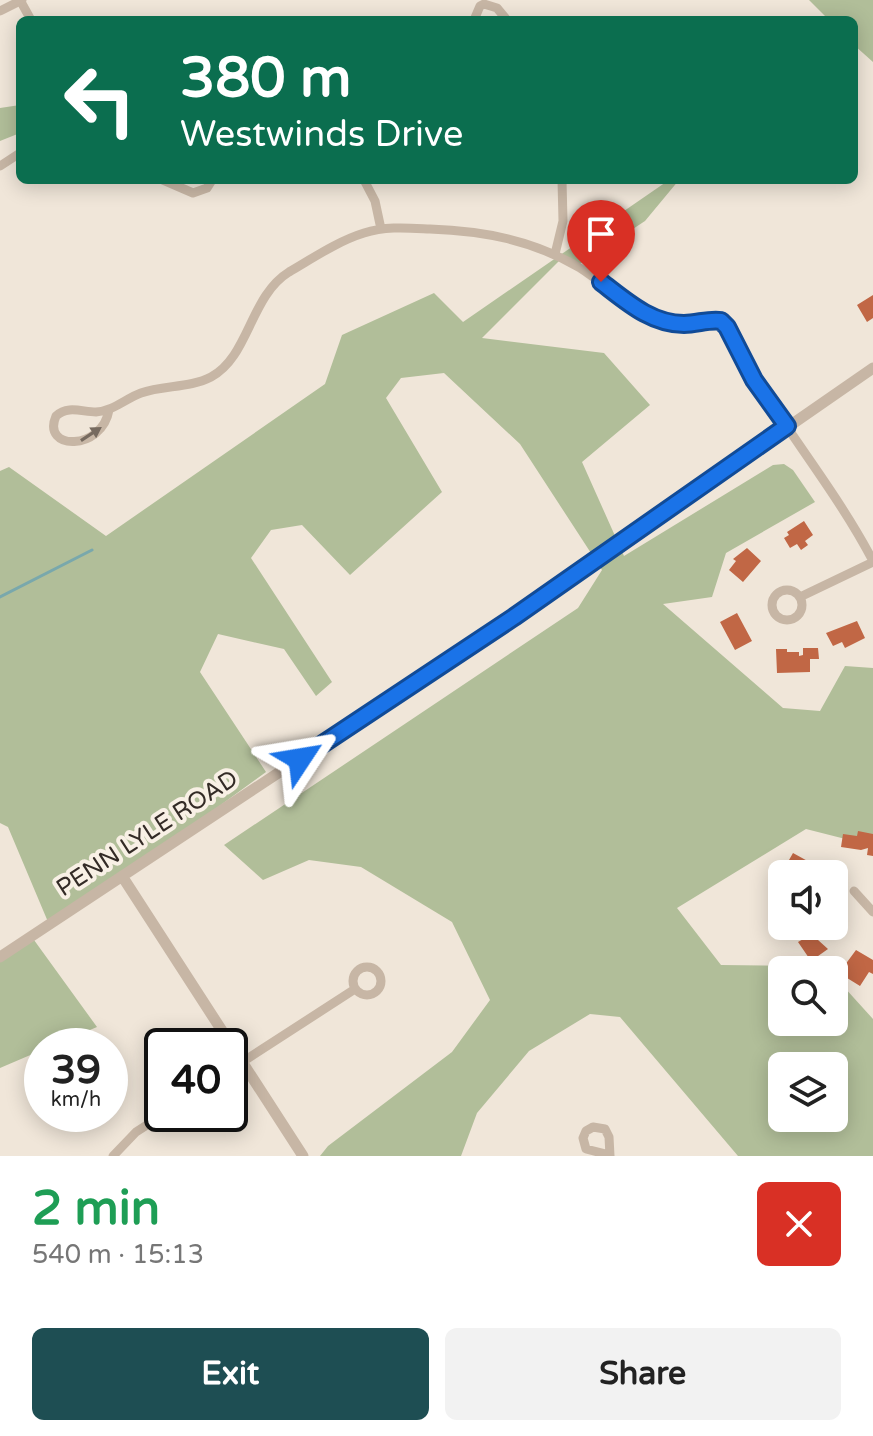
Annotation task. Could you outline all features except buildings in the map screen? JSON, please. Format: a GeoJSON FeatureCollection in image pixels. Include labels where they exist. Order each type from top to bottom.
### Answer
{"type":"FeatureCollection","features":[{"type":"Feature","properties":{"kind":"street"},"geometry":{"type":"LineString","coordinates":[[0,11],[21,0]]}},
{"type":"Feature","properties":{"kind":"street"},"geometry":{"type":"LineString","coordinates":[[476,16],[484,4],[497,8],[504,16]]}},
{"type":"Feature","properties":{"kind":"street"},"geometry":{"type":"LineString","coordinates":[[176,184],[186,192],[193,193],[210,184]]}},
{"type":"Feature","properties":{"kind":"street"},"geometry":{"type":"LineString","coordinates":[[366,184],[375,201],[381,229]]}},
{"type":"Feature","properties":{"kind":"street"},"geometry":{"type":"LineString","coordinates":[[555,254],[563,221],[562,184]]}},
{"type":"Feature","properties":{"kind":"street"},"geometry":{"type":"LineString","coordinates":[[109,410],[105,424],[90,438],[74,442],[62,440],[53,428],[61,412],[109,410],[151,390],[212,376],[230,360],[274,283],[347,239],[381,229],[473,230],[514,239],[555,254],[638,310],[661,320],[680,324],[721,321],[727,327],[754,380],[851,520],[873,561],[800,597]]}},
{"type":"Feature","properties":{"kind":"street","name":"PENN LYLE ROAD"},"geometry":{"type":"LineString","coordinates":[[0,957],[514,617],[873,368]]}},
{"type":"Feature","properties":{"kind":"street"},"geometry":{"type":"LineString","coordinates":[[122,876],[219,1028]]}},
{"type":"Feature","properties":{"kind":"street"},"geometry":{"type":"LineString","coordinates":[[854,891],[873,912]]}},
{"type":"Feature","properties":{"kind":"street"},"geometry":{"type":"LineString","coordinates":[[248,1058],[355,989]]}},
{"type":"Feature","properties":{"kind":"street"},"geometry":{"type":"LineString","coordinates":[[248,1073],[303,1156]]}},
{"type":"Feature","properties":{"kind":"street"},"geometry":{"type":"LineString","coordinates":[[113,1156],[144,1127]]}},
{"type":"Feature","properties":{"kind":"green space"},"geometry":{"type":"Polygon","coordinates":[[[809,0],[873,0],[873,62],[858,49],[858,16],[825,16],[809,0]]]}},
{"type":"Feature","properties":{"kind":"green space"},"geometry":{"type":"Polygon","coordinates":[[[16,106],[16,135],[0,141],[0,108],[16,106]]]}},
{"type":"Feature","properties":{"kind":"green space"},"geometry":{"type":"Polygon","coordinates":[[[663,184],[676,184],[645,221],[575,267],[561,259],[482,338],[604,353],[650,405],[582,462],[624,556],[773,465],[784,464],[793,470],[815,502],[726,553],[712,597],[663,604],[783,708],[820,711],[845,666],[873,668],[873,846],[806,829],[677,908],[721,965],[768,965],[768,1036],[848,1036],[848,991],[873,1019],[873,1156],[738,1156],[620,1017],[590,1014],[529,1051],[477,1113],[461,1156],[320,1156],[328,1146],[452,1052],[490,1000],[452,922],[361,867],[309,860],[263,880],[224,845],[578,608],[602,570],[520,444],[444,373],[401,378],[386,398],[442,492],[350,575],[302,525],[271,530],[251,558],[332,682],[316,696],[284,649],[218,634],[200,672],[266,772],[51,929],[8,827],[0,823],[0,471],[9,467],[106,536],[325,384],[342,335],[434,293],[463,322],[663,184]]]}},
{"type":"Feature","properties":{"kind":"green space"},"geometry":{"type":"Polygon","coordinates":[[[34,940],[97,1027],[24,1028],[24,1058],[0,1068],[0,961],[34,940]]]}},
{"type":"Feature","properties":{"kind":"waterway"},"geometry":{"type":"LineString","coordinates":[[0,597],[92,550]]}},
{"type":"Feature","properties":{"kind":"route"},"geometry":{"type":"LineString","coordinates":[[300,759],[514,617],[787,426],[754,380],[721,321],[680,324],[661,320],[638,310],[601,282]]}}]}
